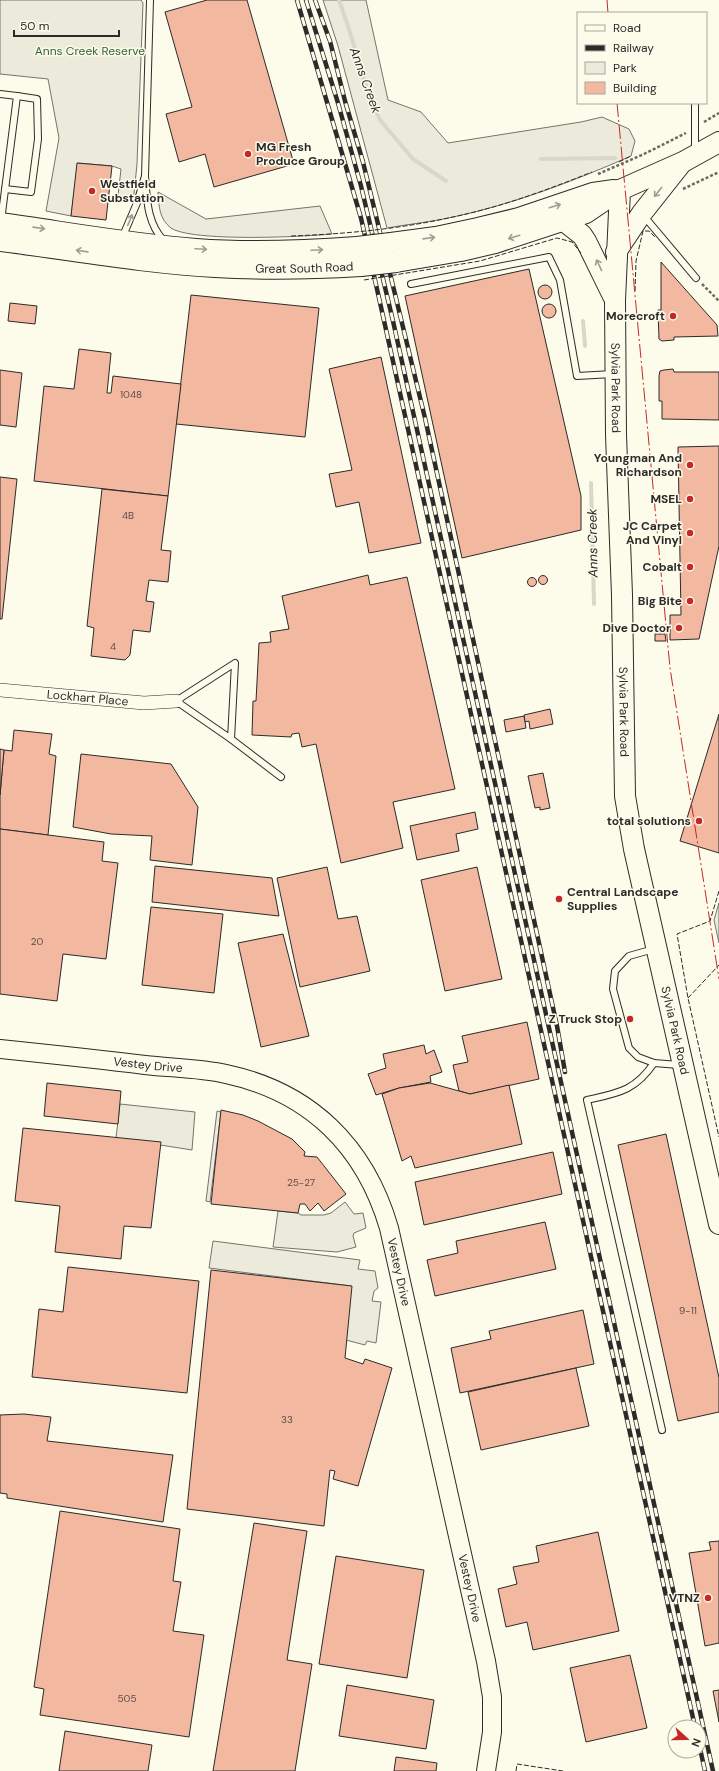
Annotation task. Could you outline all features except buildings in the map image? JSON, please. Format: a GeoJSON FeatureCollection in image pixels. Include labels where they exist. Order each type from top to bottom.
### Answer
{"type":"FeatureCollection","features":[{"type":"Feature","properties":{"kind":"main road","name":"Great South Road"},"geometry":{"type":"LineString","coordinates":[[122,249],[168,246],[244,250],[317,250],[357,247],[393,253],[461,251],[495,243],[586,213],[620,190],[689,158],[719,142]]}},
{"type":"Feature","properties":{"kind":"main road"},"geometry":{"type":"LineString","coordinates":[[616,253],[642,213],[689,158]]}},
{"type":"Feature","properties":{"kind":"main road","name":"Great South Road"},"geometry":{"type":"LineString","coordinates":[[0,228],[216,267],[298,270],[361,266],[436,237],[519,218],[593,193],[620,190]]}},
{"type":"Feature","properties":{"kind":"main road","name":"Sylvia Park Road"},"geometry":{"type":"LineString","coordinates":[[620,190],[615,300],[625,796],[634,849],[719,1224]]}},
{"type":"Feature","properties":{"kind":"main road"},"geometry":{"type":"LineString","coordinates":[[564,221],[582,235],[586,241],[615,300]]}},
{"type":"Feature","properties":{"kind":"street","name":"Lockhart Place"},"geometry":{"type":"LineString","coordinates":[[0,690],[144,703],[176,701]]}},
{"type":"Feature","properties":{"kind":"street","name":"Vestey Drive"},"geometry":{"type":"LineString","coordinates":[[0,1049],[232,1075],[272,1088],[301,1104],[336,1132],[367,1173],[382,1204],[389,1228],[486,1661],[492,1697],[492,1732],[486,1771]]}},
{"type":"Feature","properties":{"kind":"lane"},"geometry":{"type":"LineString","coordinates":[[151,1],[145,176],[152,225],[157,234],[168,246]]}},
{"type":"Feature","properties":{"kind":"lane"},"geometry":{"type":"LineString","coordinates":[[0,94],[37,99],[38,139],[31,192],[4,185]]}},
{"type":"Feature","properties":{"kind":"lane"},"geometry":{"type":"LineString","coordinates":[[0,228],[4,185],[16,96]]}},
{"type":"Feature","properties":{"kind":"lane"},"geometry":{"type":"LineString","coordinates":[[689,158],[695,128],[696,104]]}},
{"type":"Feature","properties":{"kind":"lane"},"geometry":{"type":"LineString","coordinates":[[122,249],[125,231],[137,203],[145,176]]}},
{"type":"Feature","properties":{"kind":"lane"},"geometry":{"type":"LineString","coordinates":[[642,213],[696,278]]}},
{"type":"Feature","properties":{"kind":"lane"},"geometry":{"type":"LineString","coordinates":[[411,284],[549,257],[560,280],[577,376],[616,373]]}},
{"type":"Feature","properties":{"kind":"lane"},"geometry":{"type":"LineString","coordinates":[[230,739],[235,662],[176,701],[281,777]]}},
{"type":"Feature","properties":{"kind":"lane"},"geometry":{"type":"LineString","coordinates":[[656,948],[629,956],[615,971],[613,989],[629,1048],[638,1057],[654,1063],[683,1066]]}},
{"type":"Feature","properties":{"kind":"lane"},"geometry":{"type":"LineString","coordinates":[[654,1063],[642,1079],[621,1092],[587,1100],[662,1430]]}},
{"type":"Feature","properties":{"kind":"path"},"geometry":{"type":"LineString","coordinates":[[594,176],[644,154],[695,128],[719,113]]}},
{"type":"Feature","properties":{"kind":"path"},"geometry":{"type":"LineString","coordinates":[[696,278],[719,301]]}},
{"type":"Feature","properties":{"kind":"green space","name":"Anns Creek Reserve"},"geometry":{"type":"Polygon","coordinates":[[[0,0],[141,0],[143,3],[137,164],[134,194],[131,199],[125,200],[124,203],[118,196],[121,169],[112,166],[78,163],[71,216],[46,211],[59,138],[48,79],[0,74],[0,0]]]}},
{"type":"Feature","properties":{"kind":"green space"},"geometry":{"type":"Polygon","coordinates":[[[323,0],[366,0],[388,100],[421,112],[448,143],[581,122],[602,117],[629,129],[635,141],[631,156],[566,183],[499,206],[445,219],[387,228],[338,46],[323,0]]]}},
{"type":"Feature","properties":{"kind":"green space"},"geometry":{"type":"Polygon","coordinates":[[[158,192],[206,219],[320,206],[332,234],[223,237],[183,232],[171,228],[164,221],[160,212],[158,192]]]}},
{"type":"Feature","properties":{"kind":"green space"},"geometry":{"type":"Polygon","coordinates":[[[719,903],[719,943],[714,920],[719,903]]]}},
{"type":"Feature","properties":{"kind":"shaded area"},"geometry":{"type":"Polygon","coordinates":[[[120,1104],[195,1112],[192,1150],[116,1138],[120,1104]]]}},
{"type":"Feature","properties":{"kind":"shaded area"},"geometry":{"type":"Polygon","coordinates":[[[217,1111],[221,1112],[210,1202],[206,1201],[217,1111]]]}},
{"type":"Feature","properties":{"kind":"shaded area"},"geometry":{"type":"Polygon","coordinates":[[[345,1202],[354,1214],[363,1213],[366,1228],[354,1233],[353,1236],[356,1247],[337,1252],[273,1247],[278,1211],[298,1213],[301,1215],[324,1215],[331,1213],[345,1202]]]}},
{"type":"Feature","properties":{"kind":"shaded area"},"geometry":{"type":"Polygon","coordinates":[[[213,1241],[360,1260],[358,1269],[375,1271],[378,1288],[374,1291],[372,1301],[381,1302],[376,1343],[367,1341],[365,1345],[346,1340],[351,1286],[209,1268],[213,1241]]]}},
{"type":"Feature","properties":{"kind":"waterway","name":"Anns Creek"},"geometry":{"type":"LineString","coordinates":[[339,0],[367,89],[380,120],[413,159],[446,181]]}},
{"type":"Feature","properties":{"kind":"waterway","name":"Anns Creek"},"geometry":{"type":"LineString","coordinates":[[541,159],[615,158]]}},
{"type":"Feature","properties":{"kind":"waterway","name":"Anns Creek"},"geometry":{"type":"LineString","coordinates":[[583,321],[585,346]]}},
{"type":"Feature","properties":{"kind":"waterway","name":"Anns Creek"},"geometry":{"type":"LineString","coordinates":[[591,483],[594,604]]}},
{"type":"Feature","properties":{"kind":"railway"},"geometry":{"type":"LineString","coordinates":[[297,0],[361,218],[693,1719]]}},
{"type":"Feature","properties":{"kind":"railway"},"geometry":{"type":"LineString","coordinates":[[306,0],[338,103],[361,186],[393,321],[713,1771]]}},
{"type":"Feature","properties":{"kind":"railway"},"geometry":{"type":"LineString","coordinates":[[315,0],[330,41],[345,101],[363,162],[425,418],[557,1026],[565,1072]]}},
{"type":"Feature","properties":{"kind":"railway"},"geometry":{"type":"LineString","coordinates":[[702,1759],[705,1771]]}},
{"type":"Feature","properties":{"kind":"fence"},"geometry":{"type":"LineString","coordinates":[[619,162],[631,156]]}},
{"type":"Feature","properties":{"kind":"fence"},"geometry":{"type":"LineString","coordinates":[[291,236],[372,230],[413,225],[453,217],[524,198],[592,172]]}},
{"type":"Feature","properties":{"kind":"fence"},"geometry":{"type":"LineString","coordinates":[[635,291],[636,261],[643,231],[649,231],[655,237]]}},
{"type":"Feature","properties":{"kind":"fence"},"geometry":{"type":"LineString","coordinates":[[364,280],[480,261],[557,238],[572,242],[581,253]]}},
{"type":"Feature","properties":{"kind":"fence"},"geometry":{"type":"LineString","coordinates":[[719,891],[710,921],[677,934],[688,998],[719,1137]]}},
{"type":"Feature","properties":{"kind":"fence"},"geometry":{"type":"LineString","coordinates":[[688,998],[719,965]]}},
{"type":"Feature","properties":{"kind":"fence"},"geometry":{"type":"LineString","coordinates":[[516,1771],[517,1764],[563,1771]]}},
{"type":"Feature","properties":{"kind":"power"},"geometry":{"type":"LineString","coordinates":[[607,0],[608,12]]}},
{"type":"Feature","properties":{"kind":"power"},"geometry":{"type":"LineString","coordinates":[[617,104],[670,668],[719,979]]}},
{"type":"Feature","properties":{"kind":"place","name":"MG Fresh Produce Group"},"geometry":{"type":"Point","coordinates":[248,154]}},
{"type":"Feature","properties":{"kind":"place","name":"Westfield Substation"},"geometry":{"type":"Point","coordinates":[92,191]}},
{"type":"Feature","properties":{"kind":"place","name":"Morecroft"},"geometry":{"type":"Point","coordinates":[673,316]}},
{"type":"Feature","properties":{"kind":"place","name":"Youngman And Richardson"},"geometry":{"type":"Point","coordinates":[690,465]}},
{"type":"Feature","properties":{"kind":"place","name":"MSEL"},"geometry":{"type":"Point","coordinates":[690,499]}},
{"type":"Feature","properties":{"kind":"place","name":"JC Carpet And Vinyl"},"geometry":{"type":"Point","coordinates":[690,533]}},
{"type":"Feature","properties":{"kind":"place","name":"Cobalt"},"geometry":{"type":"Point","coordinates":[690,567]}},
{"type":"Feature","properties":{"kind":"place","name":"Big Bite"},"geometry":{"type":"Point","coordinates":[690,601]}},
{"type":"Feature","properties":{"kind":"place","name":"Dive Doctor"},"geometry":{"type":"Point","coordinates":[679,628]}},
{"type":"Feature","properties":{"kind":"place","name":"total solutions"},"geometry":{"type":"Point","coordinates":[699,821]}},
{"type":"Feature","properties":{"kind":"place","name":"Central Landscape Supplies"},"geometry":{"type":"Point","coordinates":[559,899]}},
{"type":"Feature","properties":{"kind":"place","name":"Z Truck Stop"},"geometry":{"type":"Point","coordinates":[630,1019]}},
{"type":"Feature","properties":{"kind":"place","name":"VTNZ"},"geometry":{"type":"Point","coordinates":[708,1598]}}]}
